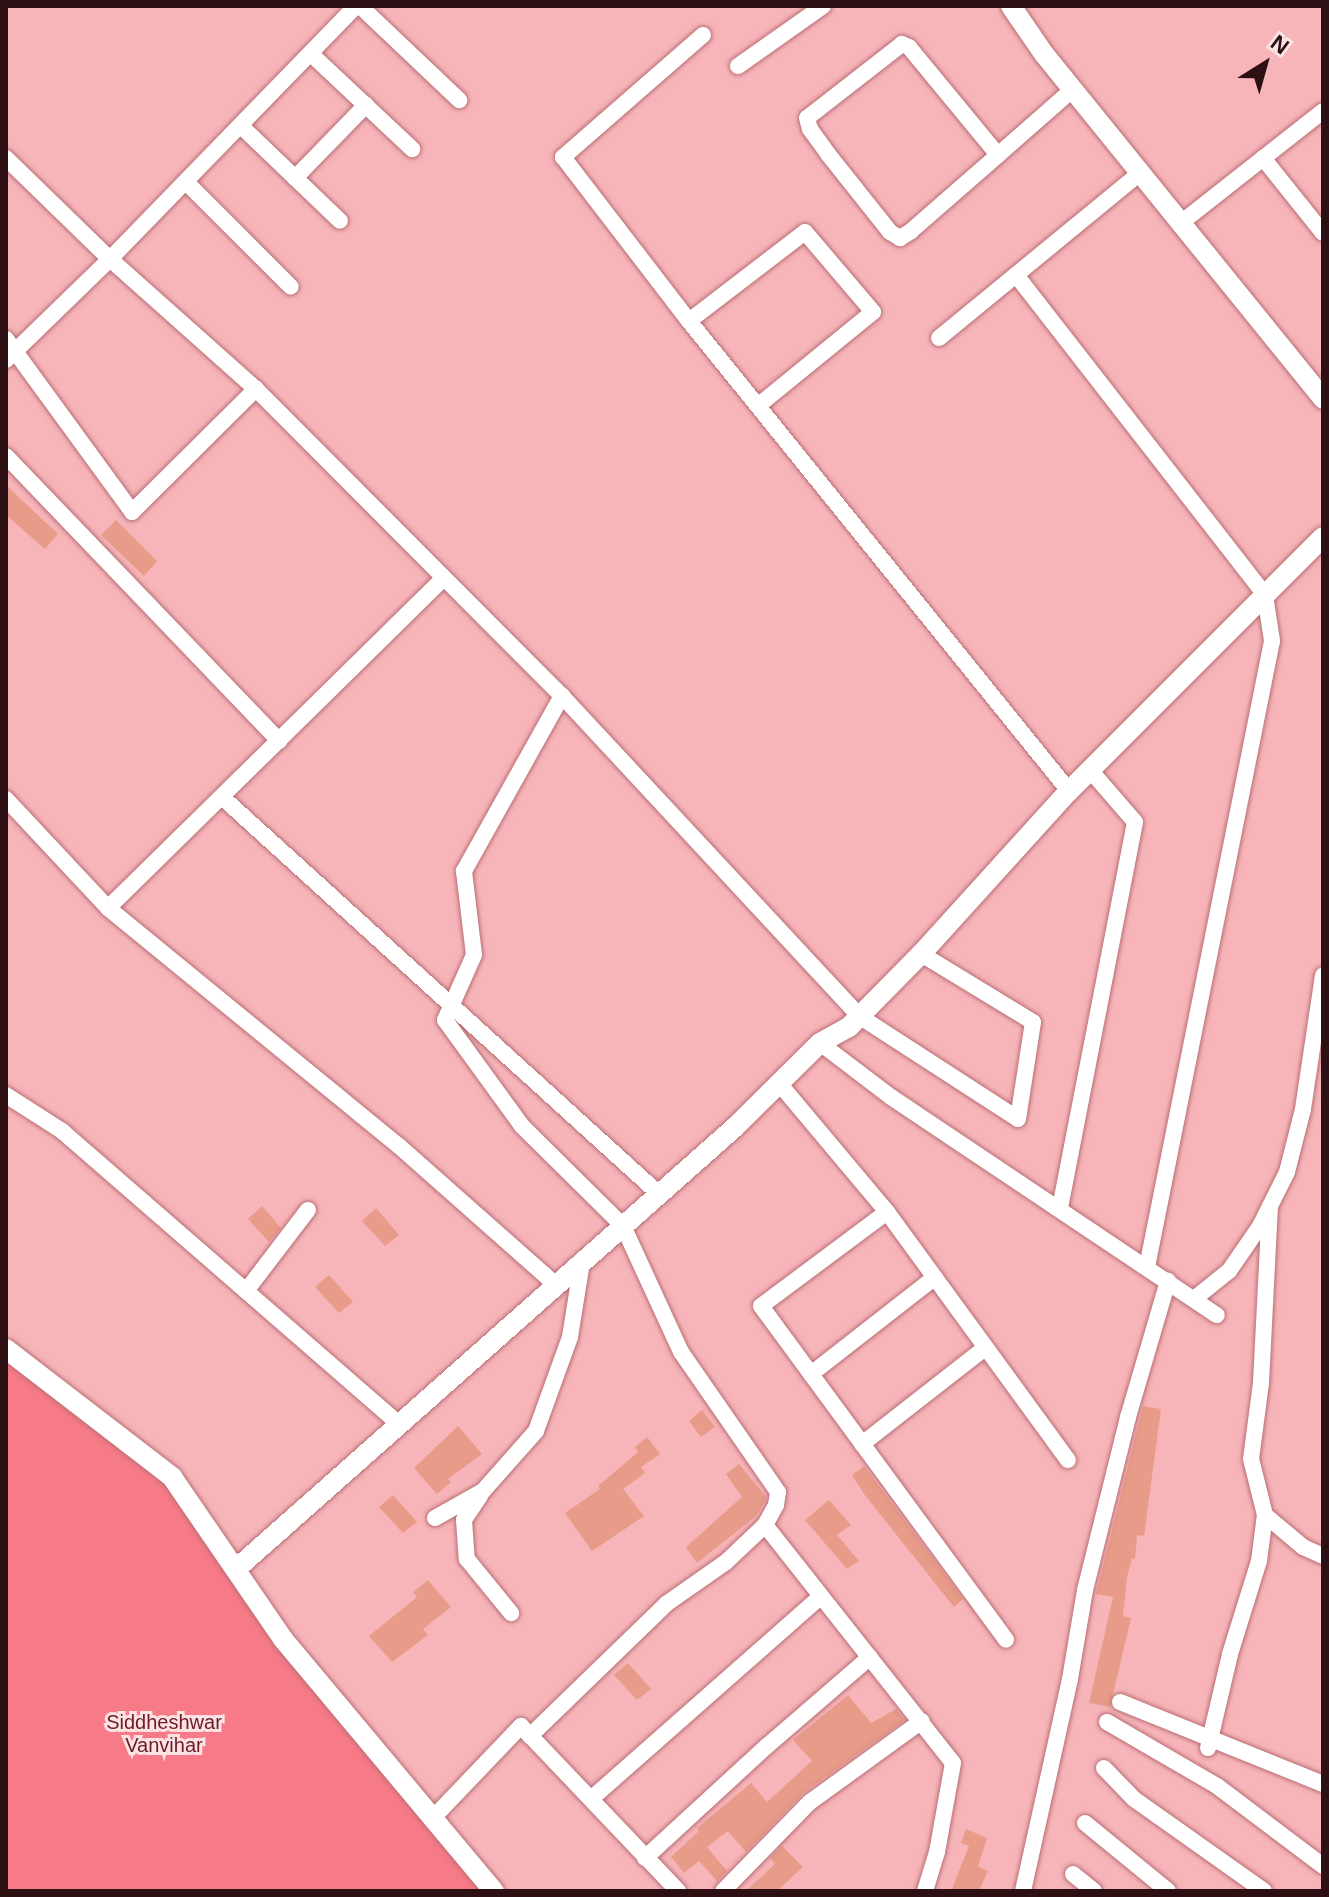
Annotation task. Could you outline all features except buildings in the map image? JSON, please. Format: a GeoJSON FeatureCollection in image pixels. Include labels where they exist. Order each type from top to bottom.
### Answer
{"type":"FeatureCollection","features":[{"type":"Feature","properties":{"kind":"street"},"geometry":{"type":"LineString","coordinates":[[256,389],[132,512],[9,349],[110,259],[358,6],[459,100]]}},
{"type":"Feature","properties":{"kind":"street"},"geometry":{"type":"LineString","coordinates":[[738,66],[823,6]]}},
{"type":"Feature","properties":{"kind":"street"},"geometry":{"type":"LineString","coordinates":[[1011,6],[1073,89],[1323,399]]}},
{"type":"Feature","properties":{"kind":"street"},"geometry":{"type":"LineString","coordinates":[[703,35],[563,157],[689,321],[1069,791]]}},
{"type":"Feature","properties":{"kind":"street"},"geometry":{"type":"LineString","coordinates":[[998,155],[909,47],[902,44],[807,118],[810,129],[828,154],[890,232],[900,238],[998,155],[1073,89]]}},
{"type":"Feature","properties":{"kind":"street"},"geometry":{"type":"LineString","coordinates":[[311,54],[412,149]]}},
{"type":"Feature","properties":{"kind":"street"},"geometry":{"type":"LineString","coordinates":[[295,178],[366,105]]}},
{"type":"Feature","properties":{"kind":"street"},"geometry":{"type":"LineString","coordinates":[[1182,222],[1323,111]]}},
{"type":"Feature","properties":{"kind":"street"},"geometry":{"type":"LineString","coordinates":[[241,126],[340,221]]}},
{"type":"Feature","properties":{"kind":"street"},"geometry":{"type":"LineString","coordinates":[[6,158],[110,259],[256,389],[562,696],[859,1016],[1018,1119],[1033,1022],[921,954]]}},
{"type":"Feature","properties":{"kind":"street"},"geometry":{"type":"LineString","coordinates":[[1263,158],[1323,233]]}},
{"type":"Feature","properties":{"kind":"street"},"geometry":{"type":"LineString","coordinates":[[939,338],[1141,172]]}},
{"type":"Feature","properties":{"kind":"street"},"geometry":{"type":"LineString","coordinates":[[186,182],[291,287]]}},
{"type":"Feature","properties":{"kind":"street"},"geometry":{"type":"LineString","coordinates":[[689,321],[805,232],[873,312],[759,405]]}},
{"type":"Feature","properties":{"kind":"street"},"geometry":{"type":"LineString","coordinates":[[1016,275],[1265,595],[1272,641],[1147,1267]]}},
{"type":"Feature","properties":{"kind":"street"},"geometry":{"type":"LineString","coordinates":[[6,456],[279,741]]}},
{"type":"Feature","properties":{"kind":"street"},"geometry":{"type":"LineString","coordinates":[[236,1569],[734,1128],[820,1043],[849,1027],[921,954],[1069,791],[1323,537]]}},
{"type":"Feature","properties":{"kind":"street"},"geometry":{"type":"LineString","coordinates":[[108,908],[443,579]]}},
{"type":"Feature","properties":{"kind":"street"},"geometry":{"type":"LineString","coordinates":[[530,1736],[666,1604],[726,1562],[765,1525],[776,1505],[778,1492],[767,1470],[681,1352],[623,1226],[522,1126],[445,1020],[474,955],[464,871],[562,696]]}},
{"type":"Feature","properties":{"kind":"street"},"geometry":{"type":"LineString","coordinates":[[1060,1208],[1135,822],[1090,770]]}},
{"type":"Feature","properties":{"kind":"street"},"geometry":{"type":"LineString","coordinates":[[222,797],[452,1003],[582,1128],[659,1194]]}},
{"type":"Feature","properties":{"kind":"street"},"geometry":{"type":"LineString","coordinates":[[6,799],[108,908],[399,1146],[556,1285]]}},
{"type":"Feature","properties":{"kind":"street"},"geometry":{"type":"LineString","coordinates":[[1194,1299],[1229,1271],[1270,1206],[1287,1172],[1303,1109],[1323,975]]}},
{"type":"Feature","properties":{"kind":"street"},"geometry":{"type":"LineString","coordinates":[[820,1043],[891,1097],[1217,1315]]}},
{"type":"Feature","properties":{"kind":"street"},"geometry":{"type":"LineString","coordinates":[[778,1082],[887,1212],[1068,1460]]}},
{"type":"Feature","properties":{"kind":"street"},"geometry":{"type":"LineString","coordinates":[[6,1095],[62,1131],[399,1424]]}},
{"type":"Feature","properties":{"kind":"street"},"geometry":{"type":"LineString","coordinates":[[1209,1743],[1230,1654],[1259,1561],[1265,1515],[1251,1459],[1261,1383],[1270,1206]]}},
{"type":"Feature","properties":{"kind":"street"},"geometry":{"type":"LineString","coordinates":[[246,1291],[308,1210]]}},
{"type":"Feature","properties":{"kind":"street"},"geometry":{"type":"LineString","coordinates":[[887,1212],[761,1306],[1006,1640]]}},
{"type":"Feature","properties":{"kind":"street"},"geometry":{"type":"LineString","coordinates":[[511,1613],[467,1559],[464,1520],[483,1491],[536,1431],[570,1337],[582,1262]]}},
{"type":"Feature","properties":{"kind":"street"},"geometry":{"type":"LineString","coordinates":[[811,1374],[935,1277]]}},
{"type":"Feature","properties":{"kind":"street"},"geometry":{"type":"LineString","coordinates":[[1023,1891],[1067,1695],[1085,1590],[1128,1417],[1168,1281]]}},
{"type":"Feature","properties":{"kind":"street"},"geometry":{"type":"LineString","coordinates":[[862,1444],[986,1347]]}},
{"type":"Feature","properties":{"kind":"street"},"geometry":{"type":"LineString","coordinates":[[6,1349],[172,1477],[283,1639],[494,1891]]}},
{"type":"Feature","properties":{"kind":"street"},"geometry":{"type":"LineString","coordinates":[[435,1518],[483,1491]]}},
{"type":"Feature","properties":{"kind":"street"},"geometry":{"type":"LineString","coordinates":[[1265,1515],[1303,1547],[1323,1556]]}},
{"type":"Feature","properties":{"kind":"street"},"geometry":{"type":"LineString","coordinates":[[765,1525],[953,1763],[937,1852],[925,1891]]}},
{"type":"Feature","properties":{"kind":"street"},"geometry":{"type":"LineString","coordinates":[[591,1799],[820,1597]]}},
{"type":"Feature","properties":{"kind":"street"},"geometry":{"type":"LineString","coordinates":[[645,1858],[870,1657]]}},
{"type":"Feature","properties":{"kind":"street"},"geometry":{"type":"LineString","coordinates":[[1120,1702],[1209,1743],[1323,1784]]}},
{"type":"Feature","properties":{"kind":"street"},"geometry":{"type":"LineString","coordinates":[[723,1891],[810,1802],[922,1721]]}},
{"type":"Feature","properties":{"kind":"street"},"geometry":{"type":"LineString","coordinates":[[1107,1722],[1217,1786],[1323,1866]]}},
{"type":"Feature","properties":{"kind":"street"},"geometry":{"type":"LineString","coordinates":[[432,1819],[521,1726],[678,1891]]}},
{"type":"Feature","properties":{"kind":"street"},"geometry":{"type":"LineString","coordinates":[[1104,1768],[1134,1799],[1246,1885],[1264,1891]]}},
{"type":"Feature","properties":{"kind":"street"},"geometry":{"type":"LineString","coordinates":[[1085,1823],[1168,1891]]}},
{"type":"Feature","properties":{"kind":"street"},"geometry":{"type":"LineString","coordinates":[[1073,1874],[1094,1891]]}},
{"type":"Feature","properties":{"kind":"green space","name":"Siddheshwar Vanvihar"},"geometry":{"type":"Polygon","coordinates":[[[6,1349],[172,1477],[236,1569],[494,1891],[6,1891],[6,1349]]]}}]}
